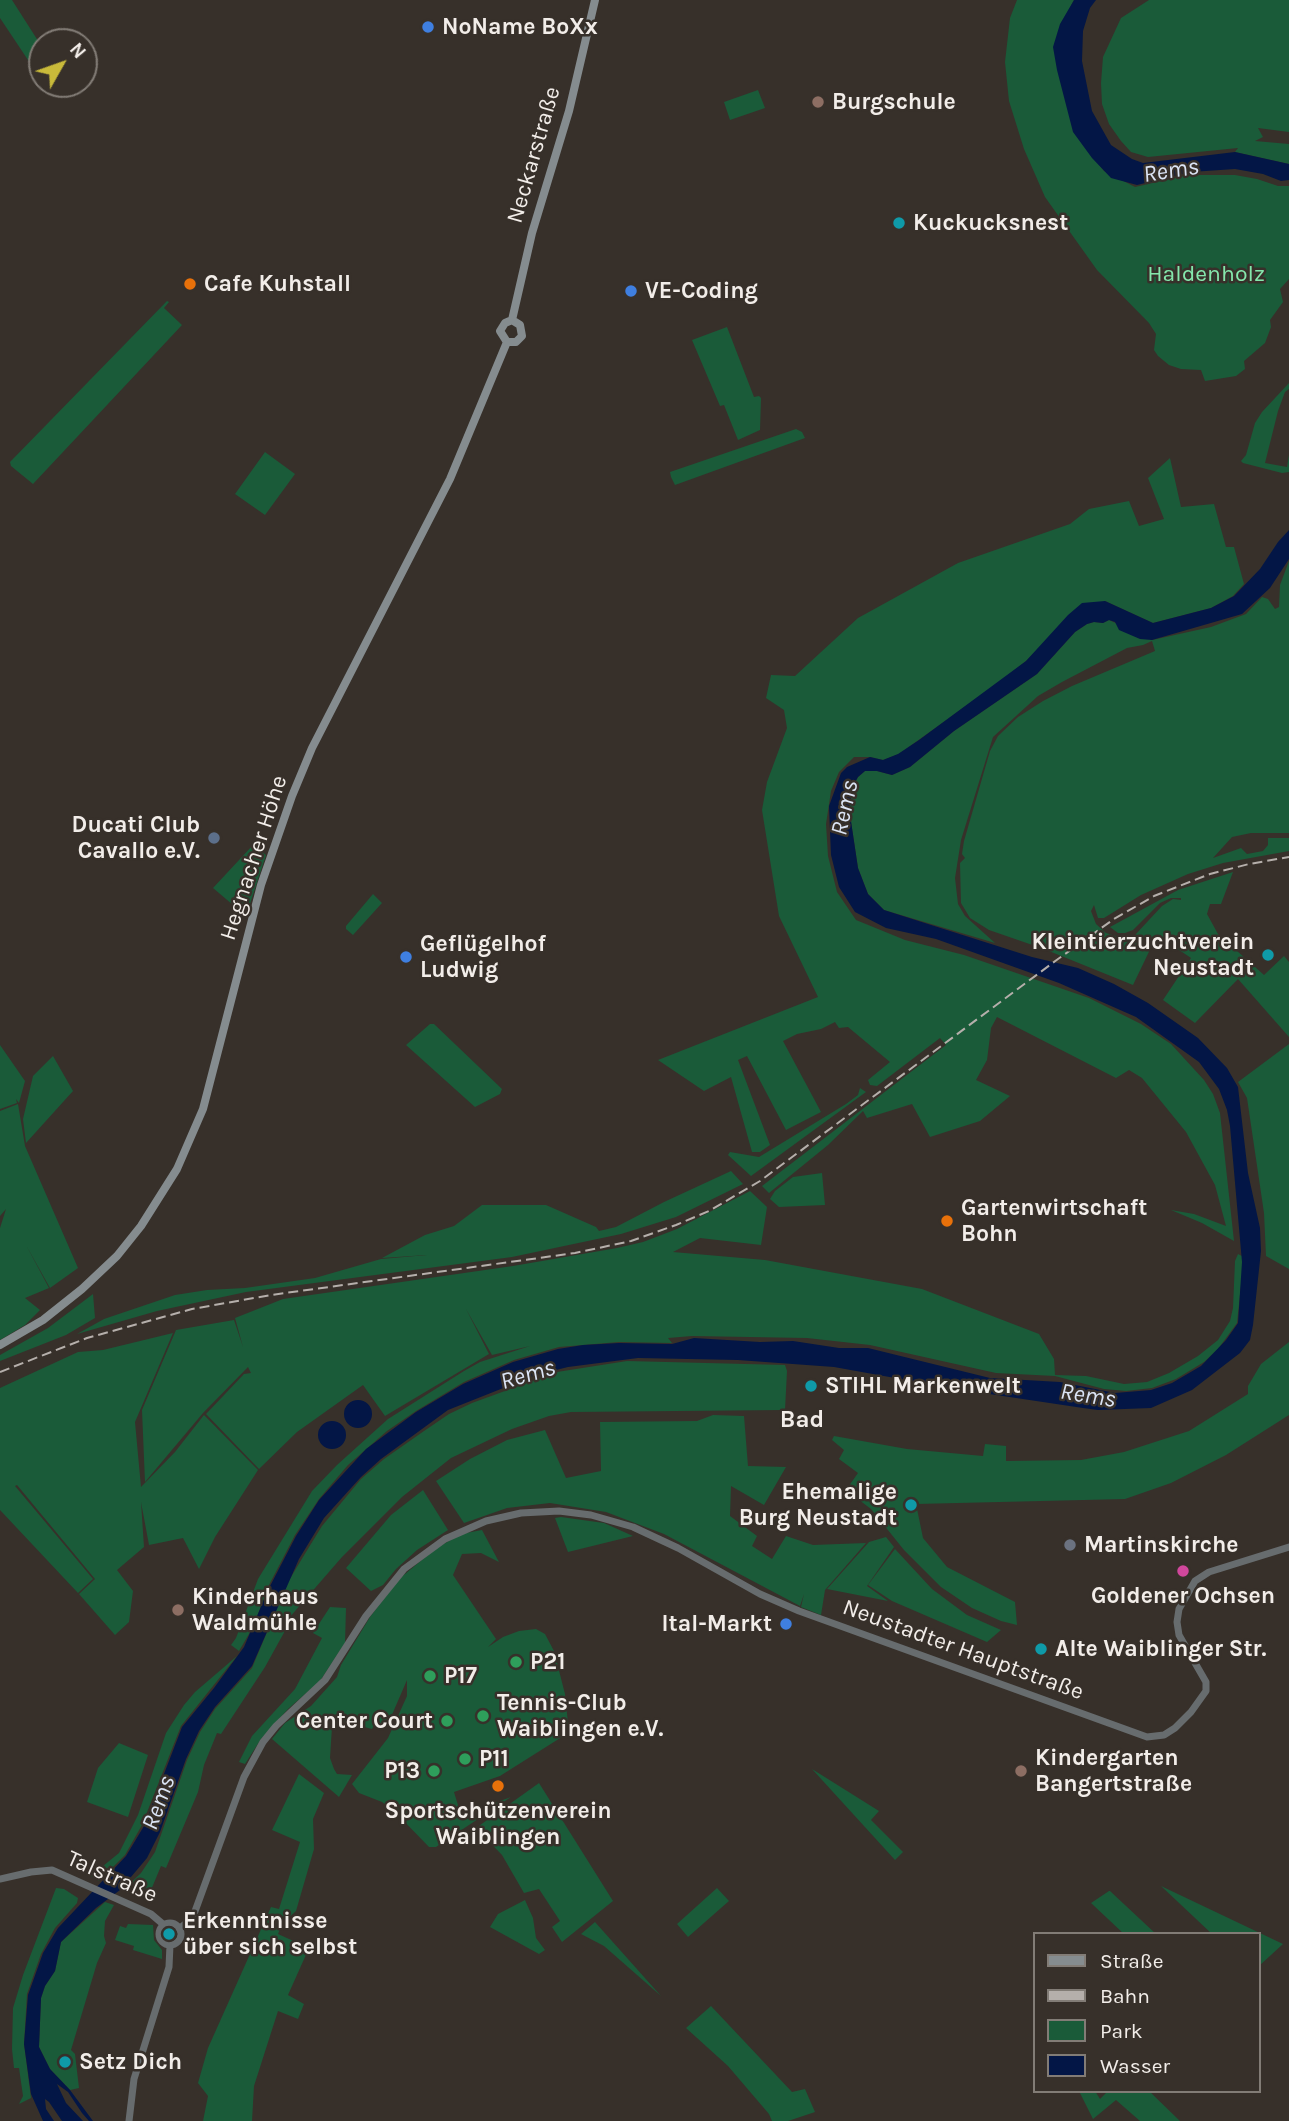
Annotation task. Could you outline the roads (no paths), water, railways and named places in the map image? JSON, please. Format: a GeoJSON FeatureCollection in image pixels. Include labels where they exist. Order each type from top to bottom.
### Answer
{"type":"FeatureCollection","features":[{"type":"Feature","properties":{"kind":"main road","name":"Neckarstraße"},"geometry":{"type":"LineString","coordinates":[[512,320],[532,233],[569,111],[595,0]]}},
{"type":"Feature","properties":{"kind":"main road"},"geometry":{"type":"LineString","coordinates":[[512,320],[520,325],[522,336],[516,342],[507,342],[500,331],[505,323],[512,320]]}},
{"type":"Feature","properties":{"kind":"main road","name":"Hegnacher Höhe"},"geometry":{"type":"LineString","coordinates":[[0,1345],[63,1305],[117,1256],[141,1226],[177,1169],[207,1099],[261,885],[292,796],[312,748],[450,479],[507,342]]}},
{"type":"Feature","properties":{"kind":"street","name":"Neustadter Hauptstraße"},"geometry":{"type":"LineString","coordinates":[[179,1928],[194,1914],[244,1777],[263,1742],[276,1726],[325,1680],[366,1616],[404,1569],[445,1539],[486,1521],[522,1513],[559,1511],[612,1520],[655,1536],[760,1594],[799,1611],[1147,1737],[1164,1735],[1175,1728],[1206,1691],[1206,1682],[1177,1628],[1179,1609],[1195,1581],[1209,1572],[1289,1548]]}},
{"type":"Feature","properties":{"kind":"street","name":"Talstraße"},"geometry":{"type":"LineString","coordinates":[[0,1880],[52,1870],[151,1914],[164,1925]]}},
{"type":"Feature","properties":{"kind":"street"},"geometry":{"type":"LineString","coordinates":[[173,1924],[179,1928],[179,1939],[170,1945],[160,1938],[159,1931],[164,1925],[173,1924]]}},
{"type":"Feature","properties":{"kind":"street"},"geometry":{"type":"LineString","coordinates":[[128,2121],[134,2079],[169,1967],[170,1945]]}},
{"type":"Feature","properties":{"kind":"water","name":"Rems"},"geometry":{"type":"Polygon","coordinates":[[[1074,0],[1096,0],[1090,8],[1083,31],[1082,61],[1092,111],[1111,145],[1143,163],[1235,152],[1289,164],[1289,180],[1281,181],[1263,174],[1235,169],[1191,172],[1137,185],[1111,178],[1073,132],[1057,70],[1053,47],[1060,24],[1074,0]]]}},
{"type":"Feature","properties":{"kind":"water","name":"Rems"},"geometry":{"type":"Polygon","coordinates":[[[1289,530],[1289,559],[1270,588],[1242,614],[1152,640],[1140,639],[1119,630],[1115,622],[1109,620],[1087,624],[1075,632],[1037,674],[954,731],[910,767],[892,775],[865,771],[853,786],[849,808],[858,868],[868,894],[884,910],[1032,957],[1078,968],[1114,984],[1148,1003],[1198,1038],[1227,1068],[1238,1087],[1248,1173],[1260,1228],[1261,1251],[1253,1325],[1250,1340],[1240,1353],[1192,1390],[1151,1408],[1098,1410],[956,1389],[834,1367],[738,1360],[638,1358],[568,1367],[536,1375],[448,1410],[381,1459],[324,1518],[299,1559],[252,1666],[215,1707],[199,1731],[160,1832],[147,1858],[120,1890],[96,1908],[61,1942],[55,1971],[41,1998],[39,2047],[50,2069],[93,2121],[89,2121],[68,2092],[57,2084],[66,2103],[83,2121],[62,2121],[45,2099],[46,2109],[54,2121],[43,2121],[31,2094],[24,2044],[28,1995],[43,1953],[58,1928],[126,1856],[144,1826],[182,1727],[244,1647],[268,1590],[296,1536],[319,1500],[366,1449],[416,1412],[463,1384],[513,1362],[583,1345],[672,1344],[694,1338],[793,1341],[839,1348],[868,1348],[990,1378],[1060,1382],[1115,1393],[1151,1390],[1172,1383],[1201,1366],[1226,1340],[1238,1323],[1242,1262],[1230,1126],[1219,1089],[1199,1062],[1136,1017],[1059,983],[936,939],[886,928],[855,912],[839,887],[831,855],[829,806],[841,773],[847,767],[870,757],[883,760],[919,740],[1026,661],[1082,603],[1105,601],[1153,623],[1211,608],[1234,596],[1260,569],[1289,530]]]}},
{"type":"Feature","properties":{"kind":"water"},"geometry":{"type":"Polygon","coordinates":[[[358,1400],[368,1404],[372,1414],[368,1424],[358,1428],[348,1424],[344,1414],[348,1404],[358,1400]]]}},
{"type":"Feature","properties":{"kind":"water"},"geometry":{"type":"Polygon","coordinates":[[[332,1421],[342,1425],[346,1435],[342,1445],[332,1449],[322,1445],[318,1435],[322,1425],[332,1421]]]}},
{"type":"Feature","properties":{"kind":"railway"},"geometry":{"type":"LineString","coordinates":[[0,1372],[87,1338],[192,1309],[271,1295],[575,1253],[631,1241],[676,1225],[709,1211],[760,1181],[1114,919],[1154,896],[1210,874],[1289,857]]}},
{"type":"Feature","properties":{"kind":"place","name":"NoName BoXx"},"geometry":{"type":"Point","coordinates":[428,27]}},
{"type":"Feature","properties":{"kind":"place","name":"Burgschule"},"geometry":{"type":"Point","coordinates":[818,102]}},
{"type":"Feature","properties":{"kind":"place","name":"Kuckucksnest"},"geometry":{"type":"Point","coordinates":[899,223]}},
{"type":"Feature","properties":{"kind":"place","name":"Cafe Kuhstall"},"geometry":{"type":"Point","coordinates":[190,284]}},
{"type":"Feature","properties":{"kind":"place","name":"VE-Coding"},"geometry":{"type":"Point","coordinates":[631,291]}},
{"type":"Feature","properties":{"kind":"place","name":"Ducati Club Cavallo e.V."},"geometry":{"type":"Point","coordinates":[214,838]}},
{"type":"Feature","properties":{"kind":"place","name":"Kleintierzuchtverein Neustadt"},"geometry":{"type":"Point","coordinates":[1268,955]}},
{"type":"Feature","properties":{"kind":"place","name":"Geflügelhof Ludwig"},"geometry":{"type":"Point","coordinates":[406,957]}},
{"type":"Feature","properties":{"kind":"place","name":"Gartenwirtschaft Bohn"},"geometry":{"type":"Point","coordinates":[947,1221]}},
{"type":"Feature","properties":{"kind":"place","name":"STIHL Markenwelt"},"geometry":{"type":"Point","coordinates":[811,1386]}},
{"type":"Feature","properties":{"kind":"place","name":"Ehemalige Burg Neustadt"},"geometry":{"type":"Point","coordinates":[911,1505]}},
{"type":"Feature","properties":{"kind":"place","name":"Martinskirche"},"geometry":{"type":"Point","coordinates":[1070,1545]}},
{"type":"Feature","properties":{"kind":"place","name":"Goldener Ochsen"},"geometry":{"type":"Point","coordinates":[1183,1571]}},
{"type":"Feature","properties":{"kind":"place","name":"Kinderhaus Waldmühle"},"geometry":{"type":"Point","coordinates":[178,1610]}},
{"type":"Feature","properties":{"kind":"place","name":"Ital-Markt"},"geometry":{"type":"Point","coordinates":[786,1624]}},
{"type":"Feature","properties":{"kind":"place","name":"Alte Waiblinger Str."},"geometry":{"type":"Point","coordinates":[1041,1649]}},
{"type":"Feature","properties":{"kind":"place","name":"P21"},"geometry":{"type":"Point","coordinates":[516,1662]}},
{"type":"Feature","properties":{"kind":"place","name":"P17"},"geometry":{"type":"Point","coordinates":[430,1676]}},
{"type":"Feature","properties":{"kind":"place","name":"Tennis-Club Waiblingen e.V."},"geometry":{"type":"Point","coordinates":[483,1716]}},
{"type":"Feature","properties":{"kind":"place","name":"Center Court"},"geometry":{"type":"Point","coordinates":[447,1721]}},
{"type":"Feature","properties":{"kind":"place","name":"P11"},"geometry":{"type":"Point","coordinates":[465,1759]}},
{"type":"Feature","properties":{"kind":"place","name":"P13"},"geometry":{"type":"Point","coordinates":[434,1771]}},
{"type":"Feature","properties":{"kind":"place","name":"Kindergarten Bangertstraße"},"geometry":{"type":"Point","coordinates":[1021,1771]}},
{"type":"Feature","properties":{"kind":"place","name":"Sportschützenverein Waiblingen"},"geometry":{"type":"Point","coordinates":[498,1786]}},
{"type":"Feature","properties":{"kind":"place","name":"Erkenntnisse über sich selbst"},"geometry":{"type":"Point","coordinates":[169,1934]}},
{"type":"Feature","properties":{"kind":"place","name":"Setz Dich"},"geometry":{"type":"Point","coordinates":[65,2062]}},
{"type":"Feature","properties":{"kind":"district","name":"Bad"},"geometry":{"type":"Point","coordinates":[802,1420]}},
{"type":"Feature","properties":{"kind":"park label","name":"Haldenholz"},"geometry":{"type":"Point","coordinates":[1206,274]}}]}
